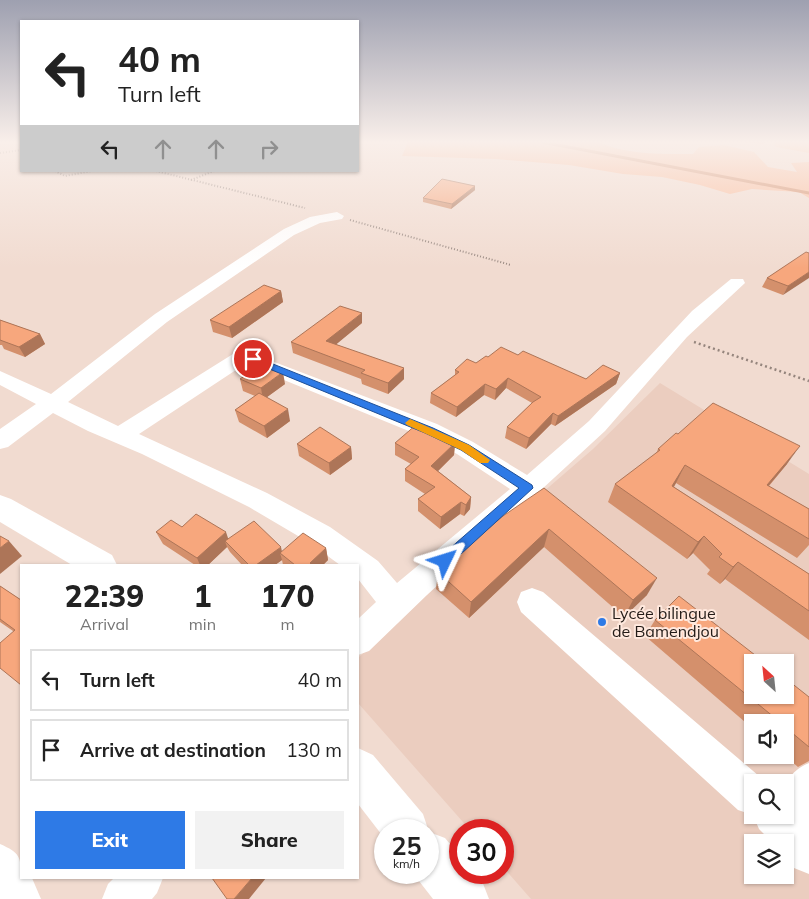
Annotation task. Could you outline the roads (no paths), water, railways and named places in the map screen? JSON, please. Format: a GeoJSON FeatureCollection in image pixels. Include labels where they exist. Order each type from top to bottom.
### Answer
{"type":"FeatureCollection","features":[{"type":"Feature","properties":{"kind":"main road"},"geometry":{"type":"LineString","coordinates":[[0,507],[98,564]]}},
{"type":"Feature","properties":{"kind":"main road"},"geometry":{"type":"LineString","coordinates":[[359,771],[398,819]]}},
{"type":"Feature","properties":{"kind":"main road"},"geometry":{"type":"LineString","coordinates":[[439,868],[464,899]]}},
{"type":"Feature","properties":{"kind":"street"},"geometry":{"type":"LineString","coordinates":[[0,441],[53,403],[160,318],[299,225],[315,218],[337,216]]}},
{"type":"Feature","properties":{"kind":"street"},"geometry":{"type":"LineString","coordinates":[[359,639],[395,603],[609,414],[676,336],[721,294],[737,283]]}},
{"type":"Feature","properties":{"kind":"street"},"geometry":{"type":"LineString","coordinates":[[120,436],[240,358],[248,358],[429,430],[465,448],[527,488]]}},
{"type":"Feature","properties":{"kind":"street"},"geometry":{"type":"LineString","coordinates":[[0,377],[96,426],[258,500],[320,535],[368,570],[395,603]]}},
{"type":"Feature","properties":{"kind":"street"},"geometry":{"type":"LineString","coordinates":[[532,602],[744,789]]}},
{"type":"Feature","properties":{"kind":"street"},"geometry":{"type":"LineString","coordinates":[[789,831],[809,782]]}},
{"type":"Feature","properties":{"kind":"street"},"geometry":{"type":"LineString","coordinates":[[0,865],[14,885],[20,899]]}},
{"type":"Feature","properties":{"kind":"street"},"geometry":{"type":"LineString","coordinates":[[124,899],[141,879]]}},
{"type":"Feature","properties":{"kind":"waterway"},"geometry":{"type":"LineString","coordinates":[[762,184],[809,193]]}},
{"type":"Feature","properties":{"kind":"place","name":"Lycée bilingue de Bamendjou"},"geometry":{"type":"Point","coordinates":[602,622]}}]}
